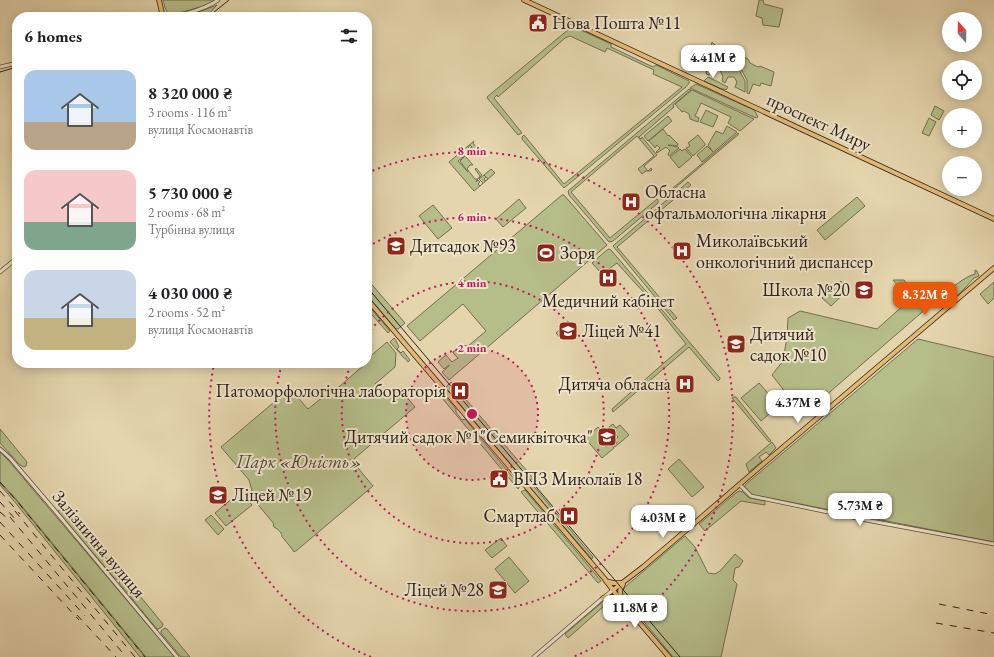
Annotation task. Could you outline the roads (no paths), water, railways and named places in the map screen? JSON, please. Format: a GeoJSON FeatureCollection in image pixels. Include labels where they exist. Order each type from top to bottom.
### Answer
{"type":"FeatureCollection","features":[{"type":"Feature","properties":{"kind":"main road"},"geometry":{"type":"LineString","coordinates":[[159,0],[163,12]]}},
{"type":"Feature","properties":{"kind":"main road","name":"проспект Миру"},"geometry":{"type":"LineString","coordinates":[[524,0],[994,219]]}},
{"type":"Feature","properties":{"kind":"main road"},"geometry":{"type":"LineString","coordinates":[[613,590],[686,531],[994,268]]}},
{"type":"Feature","properties":{"kind":"main road"},"geometry":{"type":"LineString","coordinates":[[372,305],[669,657]]}},
{"type":"Feature","properties":{"kind":"main road"},"geometry":{"type":"LineString","coordinates":[[606,581],[616,584],[624,582]]}},
{"type":"Feature","properties":{"kind":"main road"},"geometry":{"type":"LineString","coordinates":[[622,601],[620,591],[624,582]]}},
{"type":"Feature","properties":{"kind":"main road"},"geometry":{"type":"LineString","coordinates":[[602,598],[610,596],[622,601]]}},
{"type":"Feature","properties":{"kind":"street"},"geometry":{"type":"LineString","coordinates":[[191,12],[213,4],[218,0]]}},
{"type":"Feature","properties":{"kind":"street"},"geometry":{"type":"LineString","coordinates":[[0,67],[12,64]]}},
{"type":"Feature","properties":{"kind":"street"},"geometry":{"type":"LineString","coordinates":[[0,272],[12,262]]}},
{"type":"Feature","properties":{"kind":"street","name":"Залізнична вулиця"},"geometry":{"type":"LineString","coordinates":[[0,449],[10,458],[52,506],[177,657]]}},
{"type":"Feature","properties":{"kind":"street"},"geometry":{"type":"LineString","coordinates":[[740,485],[751,496],[871,521],[994,544]]}},
{"type":"Feature","properties":{"kind":"street"},"geometry":{"type":"LineString","coordinates":[[534,657],[613,590]]}},
{"type":"Feature","properties":{"kind":"tram line"},"geometry":{"type":"LineString","coordinates":[[214,12],[229,0]]}},
{"type":"Feature","properties":{"kind":"tram line"},"geometry":{"type":"LineString","coordinates":[[0,72],[12,68]]}},
{"type":"Feature","properties":{"kind":"tram line"},"geometry":{"type":"LineString","coordinates":[[372,293],[680,657]]}},
{"type":"Feature","properties":{"kind":"railway"},"geometry":{"type":"LineString","coordinates":[[0,482],[145,657]]}},
{"type":"Feature","properties":{"kind":"railway"},"geometry":{"type":"LineString","coordinates":[[0,491],[20,514]]}},
{"type":"Feature","properties":{"kind":"railway"},"geometry":{"type":"LineString","coordinates":[[0,502],[16,520]]}},
{"type":"Feature","properties":{"kind":"railway"},"geometry":{"type":"LineString","coordinates":[[15,511],[135,657]]}},
{"type":"Feature","properties":{"kind":"railway"},"geometry":{"type":"LineString","coordinates":[[0,512],[7,518]]}},
{"type":"Feature","properties":{"kind":"railway"},"geometry":{"type":"LineString","coordinates":[[10,517],[126,657]]}},
{"type":"Feature","properties":{"kind":"railway"},"geometry":{"type":"LineString","coordinates":[[0,522],[85,616]]}},
{"type":"Feature","properties":{"kind":"railway"},"geometry":{"type":"LineString","coordinates":[[0,535],[79,620]]}},
{"type":"Feature","properties":{"kind":"railway"},"geometry":{"type":"LineString","coordinates":[[939,604],[994,615]]}},
{"type":"Feature","properties":{"kind":"railway"},"geometry":{"type":"LineString","coordinates":[[77,615],[116,657]]}},
{"type":"Feature","properties":{"kind":"railway"},"geometry":{"type":"LineString","coordinates":[[936,623],[994,633]]}},
{"type":"Feature","properties":{"kind":"place","name":"Нова Пошта №11"},"geometry":{"type":"Point","coordinates":[538,23]}},
{"type":"Feature","properties":{"kind":"place","name":"Обласна офтальмологічна лікарня"},"geometry":{"type":"Point","coordinates":[631,202]}},
{"type":"Feature","properties":{"kind":"place","name":"Дитсадок №93"},"geometry":{"type":"Point","coordinates":[396,246]}},
{"type":"Feature","properties":{"kind":"place","name":"Миколаївський онкологічний диспансер"},"geometry":{"type":"Point","coordinates":[682,251]}},
{"type":"Feature","properties":{"kind":"place","name":"Зоря"},"geometry":{"type":"Point","coordinates":[546,253]}},
{"type":"Feature","properties":{"kind":"place","name":"Медичний кабінет"},"geometry":{"type":"Point","coordinates":[608,278]}},
{"type":"Feature","properties":{"kind":"place","name":"Школа №20"},"geometry":{"type":"Point","coordinates":[864,290]}},
{"type":"Feature","properties":{"kind":"place","name":"Ліцей №41"},"geometry":{"type":"Point","coordinates":[568,331]}},
{"type":"Feature","properties":{"kind":"place","name":"Дитячий садок №10"},"geometry":{"type":"Point","coordinates":[736,344]}},
{"type":"Feature","properties":{"kind":"place","name":"Дитяча обласна"},"geometry":{"type":"Point","coordinates":[685,384]}},
{"type":"Feature","properties":{"kind":"place","name":"Патоморфологічна лабораторія"},"geometry":{"type":"Point","coordinates":[460,391]}},
{"type":"Feature","properties":{"kind":"place","name":"Дитячий садок №1\"Семиквіточка\""},"geometry":{"type":"Point","coordinates":[607,437]}},
{"type":"Feature","properties":{"kind":"place","name":"ВПЗ Миколаїв 18"},"geometry":{"type":"Point","coordinates":[499,479]}},
{"type":"Feature","properties":{"kind":"place","name":"Ліцей №19"},"geometry":{"type":"Point","coordinates":[218,495]}},
{"type":"Feature","properties":{"kind":"place","name":"Смартлаб"},"geometry":{"type":"Point","coordinates":[569,516]}},
{"type":"Feature","properties":{"kind":"place","name":"Ліцей №28"},"geometry":{"type":"Point","coordinates":[498,590]}},
{"type":"Feature","properties":{"kind":"park label","name":"Парк «Юність»"},"geometry":{"type":"Point","coordinates":[299,462]}}]}
